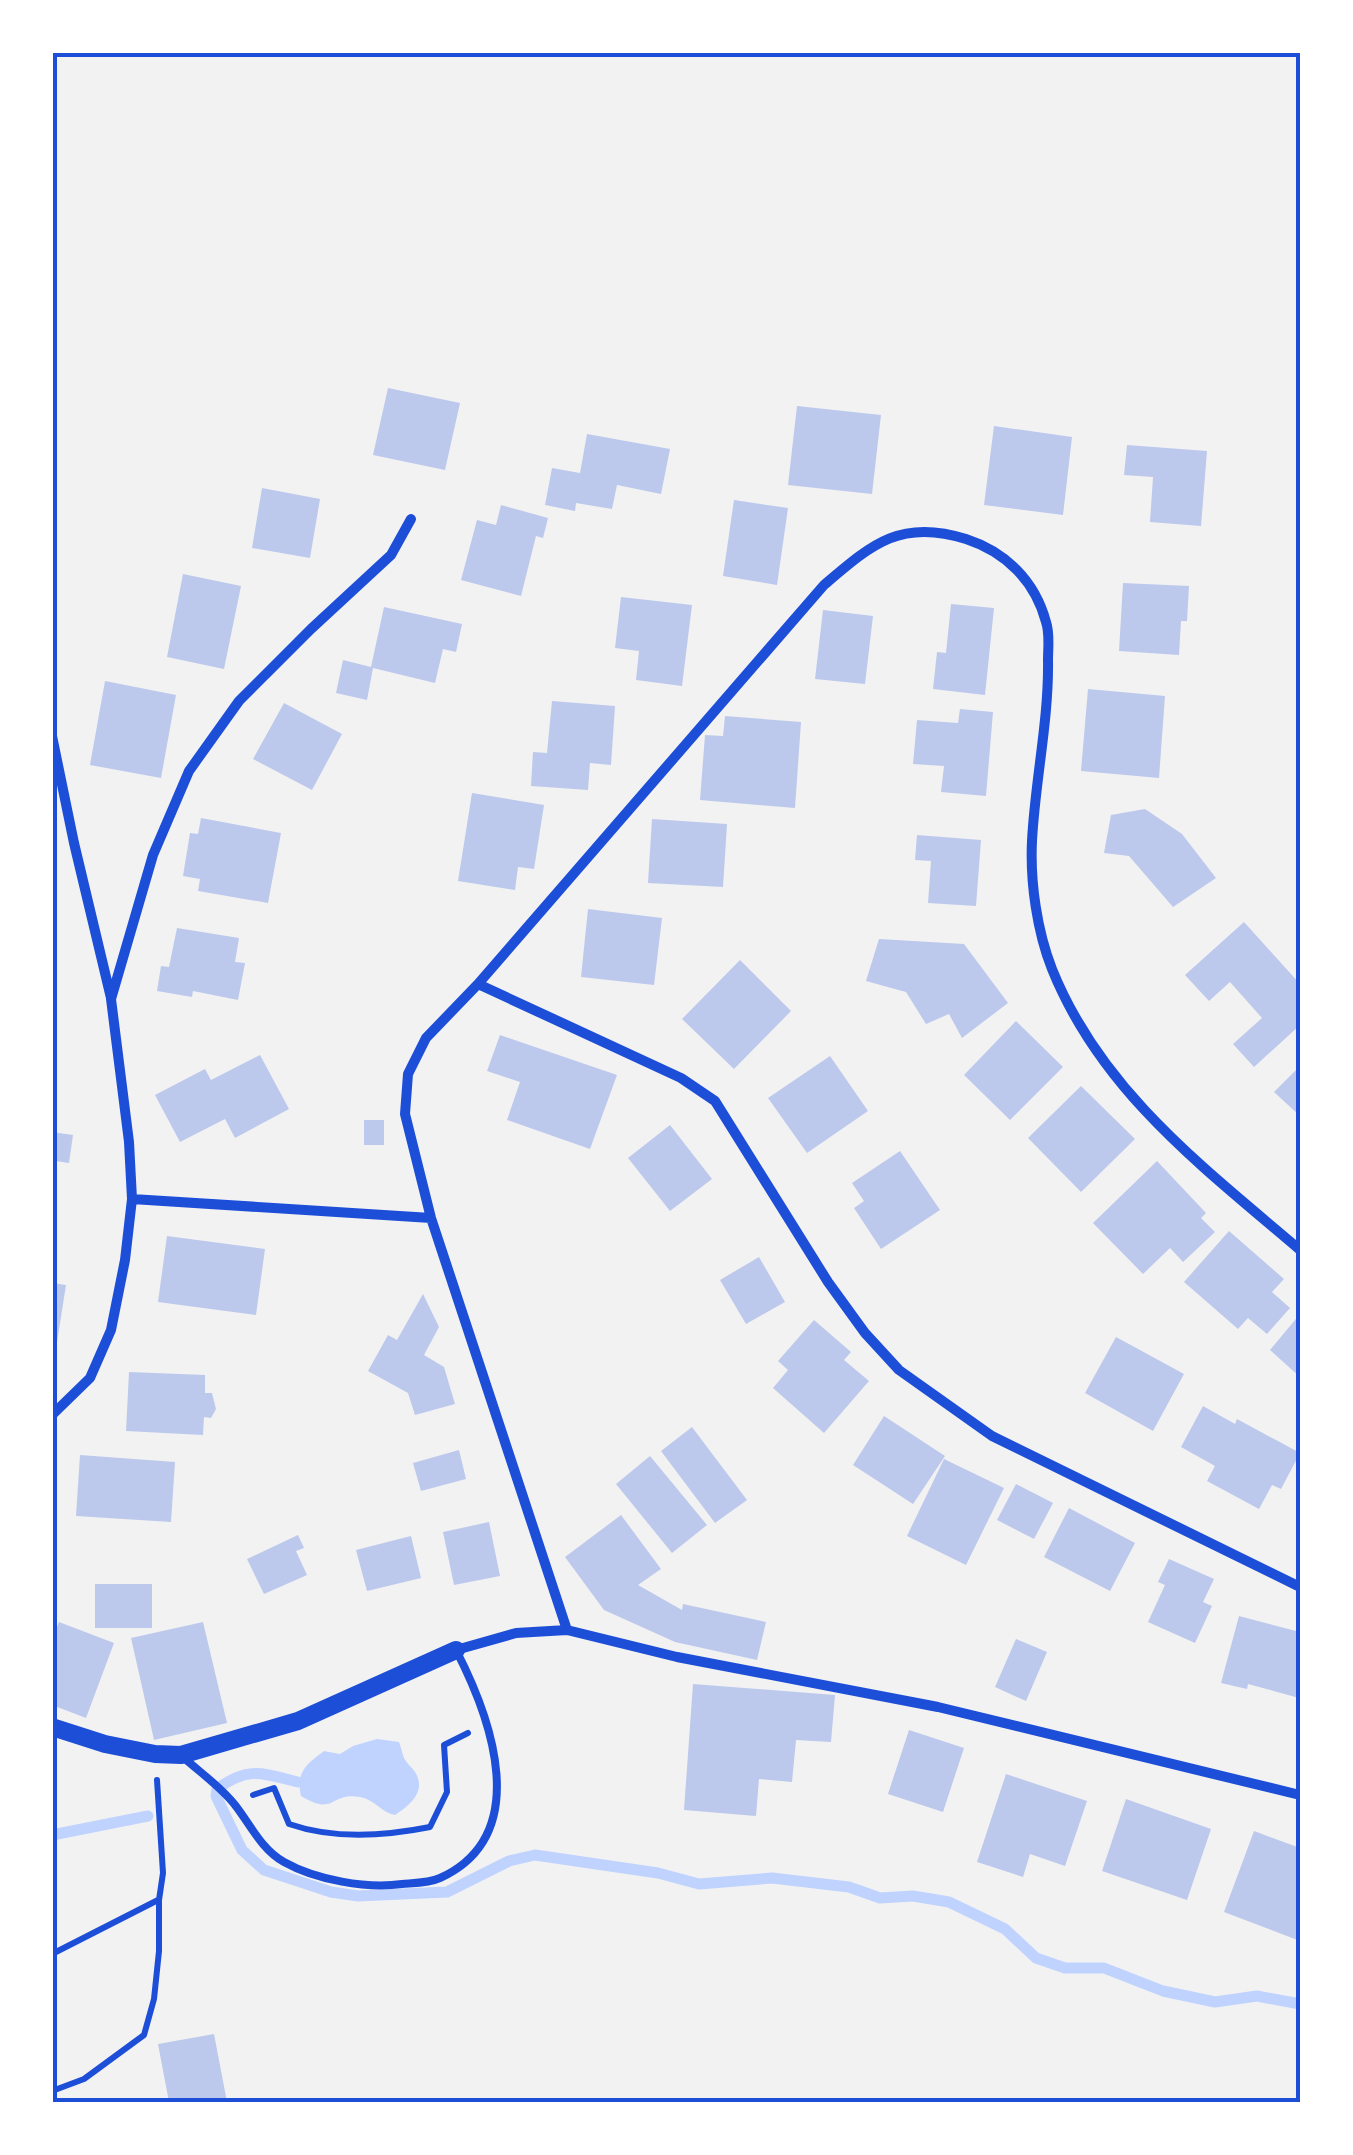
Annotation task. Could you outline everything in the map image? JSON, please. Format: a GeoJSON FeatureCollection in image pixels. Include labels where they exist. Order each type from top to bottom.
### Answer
{"type":"FeatureCollection","features":[{"type":"Feature","properties":{"kind":"street"},"geometry":{"type":"LineString","coordinates":[[112,999],[153,854],[189,771],[239,701],[311,628],[391,556],[411,518]]}},
{"type":"Feature","properties":{"kind":"street"},"geometry":{"type":"LineString","coordinates":[[568,1630],[431,1218],[405,1114],[408,1074],[426,1038],[478,984],[824,584],[872,544],[914,531],[962,538],[996,551],[1030,583],[1048,624],[1048,686],[1032,846],[1035,897],[1050,965],[1083,1035],[1163,1132],[1300,1250]]}},
{"type":"Feature","properties":{"kind":"street"},"geometry":{"type":"LineString","coordinates":[[52,736],[112,999],[132,1200],[111,1330],[90,1378],[52,1415]]}},
{"type":"Feature","properties":{"kind":"street"},"geometry":{"type":"LineString","coordinates":[[478,984],[681,1078],[714,1101],[828,1282],[899,1370],[992,1436],[1300,1587]]}},
{"type":"Feature","properties":{"kind":"street"},"geometry":{"type":"LineString","coordinates":[[132,1200],[431,1218]]}},
{"type":"Feature","properties":{"kind":"street"},"geometry":{"type":"LineString","coordinates":[[52,1726],[105,1744],[181,1756],[298,1721],[516,1633],[568,1630],[677,1657],[938,1707],[1300,1795]]}},
{"type":"Feature","properties":{"kind":"lane"},"geometry":{"type":"LineString","coordinates":[[181,1756],[233,1803],[258,1840],[282,1861],[319,1876],[385,1886],[438,1880],[466,1861],[484,1841],[495,1809],[497,1766],[488,1723],[459,1655]]}},
{"type":"Feature","properties":{"kind":"path"},"geometry":{"type":"LineString","coordinates":[[233,1803],[274,1788],[289,1824],[312,1832],[398,1833],[430,1827],[447,1792],[444,1745],[488,1723]]}},
{"type":"Feature","properties":{"kind":"path"},"geometry":{"type":"LineString","coordinates":[[52,2091],[84,2080],[144,2035],[156,1983],[163,1872],[155,1754]]}},
{"type":"Feature","properties":{"kind":"path"},"geometry":{"type":"LineString","coordinates":[[52,1954],[159,1900]]}},
{"type":"Feature","properties":{"kind":"water"},"geometry":{"type":"Polygon","coordinates":[[[377,1739],[399,1742],[418,1779],[415,1797],[401,1811],[390,1814],[360,1797],[321,1804],[301,1796],[304,1770],[324,1751],[340,1754],[377,1739]]]}},
{"type":"Feature","properties":{"kind":"building"},"geometry":{"type":"Polygon","coordinates":[[[388,388],[460,403],[445,470],[373,455],[388,388]]]}},
{"type":"Feature","properties":{"kind":"building"},"geometry":{"type":"Polygon","coordinates":[[[797,406],[881,415],[872,494],[788,485],[797,406]]]}},
{"type":"Feature","properties":{"kind":"building"},"geometry":{"type":"Polygon","coordinates":[[[994,426],[1072,437],[1063,515],[984,505],[994,426]]]}},
{"type":"Feature","properties":{"kind":"building"},"geometry":{"type":"Polygon","coordinates":[[[587,434],[670,449],[661,494],[617,485],[612,509],[576,503],[575,511],[545,505],[552,468],[580,473],[587,434]]]}},
{"type":"Feature","properties":{"kind":"building"},"geometry":{"type":"Polygon","coordinates":[[[1127,445],[1207,451],[1201,526],[1150,522],[1153,477],[1124,475],[1127,445]]]}},
{"type":"Feature","properties":{"kind":"building"},"geometry":{"type":"Polygon","coordinates":[[[262,488],[320,499],[310,558],[252,548],[262,488]]]}},
{"type":"Feature","properties":{"kind":"building"},"geometry":{"type":"Polygon","coordinates":[[[734,500],[788,508],[777,585],[723,576],[734,500]]]}},
{"type":"Feature","properties":{"kind":"building"},"geometry":{"type":"Polygon","coordinates":[[[501,505],[548,518],[543,538],[536,536],[521,596],[461,580],[477,520],[496,525],[501,505]]]}},
{"type":"Feature","properties":{"kind":"building"},"geometry":{"type":"Polygon","coordinates":[[[183,574],[241,586],[224,669],[167,657],[183,574]]]}},
{"type":"Feature","properties":{"kind":"building"},"geometry":{"type":"Polygon","coordinates":[[[1123,583],[1189,586],[1187,621],[1181,621],[1179,655],[1119,651],[1123,583]]]}},
{"type":"Feature","properties":{"kind":"building"},"geometry":{"type":"Polygon","coordinates":[[[621,597],[692,605],[682,686],[636,680],[639,651],[615,648],[621,597]]]}},
{"type":"Feature","properties":{"kind":"building"},"geometry":{"type":"Polygon","coordinates":[[[951,604],[994,608],[985,695],[933,689],[937,652],[946,653],[951,604]]]}},
{"type":"Feature","properties":{"kind":"building"},"geometry":{"type":"Polygon","coordinates":[[[384,607],[462,624],[456,652],[443,649],[435,683],[373,668],[367,700],[336,693],[343,660],[371,667],[384,607]]]}},
{"type":"Feature","properties":{"kind":"building"},"geometry":{"type":"Polygon","coordinates":[[[823,610],[873,616],[865,684],[815,679],[823,610]]]}},
{"type":"Feature","properties":{"kind":"building"},"geometry":{"type":"Polygon","coordinates":[[[105,681],[176,695],[161,778],[90,765],[105,681]]]}},
{"type":"Feature","properties":{"kind":"building"},"geometry":{"type":"Polygon","coordinates":[[[1088,689],[1165,696],[1159,778],[1081,771],[1088,689]]]}},
{"type":"Feature","properties":{"kind":"building"},"geometry":{"type":"Polygon","coordinates":[[[552,701],[615,706],[611,765],[590,763],[588,790],[531,786],[533,752],[547,753],[552,701]]]}},
{"type":"Feature","properties":{"kind":"building"},"geometry":{"type":"Polygon","coordinates":[[[284,703],[342,734],[312,790],[253,759],[284,703]]]}},
{"type":"Feature","properties":{"kind":"building"},"geometry":{"type":"Polygon","coordinates":[[[960,709],[993,712],[986,796],[941,792],[944,766],[913,764],[917,720],[958,723],[960,709]]]}},
{"type":"Feature","properties":{"kind":"building"},"geometry":{"type":"Polygon","coordinates":[[[725,716],[801,722],[795,808],[700,800],[705,735],[723,736],[725,716]]]}},
{"type":"Feature","properties":{"kind":"building"},"geometry":{"type":"Polygon","coordinates":[[[472,793],[544,805],[534,869],[518,867],[515,890],[458,881],[472,793]]]}},
{"type":"Feature","properties":{"kind":"building"},"geometry":{"type":"Polygon","coordinates":[[[1145,809],[1182,834],[1216,878],[1173,907],[1129,856],[1104,853],[1111,815],[1145,809]]]}},
{"type":"Feature","properties":{"kind":"building"},"geometry":{"type":"Polygon","coordinates":[[[201,818],[281,833],[268,903],[198,891],[200,879],[183,876],[190,833],[198,834],[201,818]]]}},
{"type":"Feature","properties":{"kind":"building"},"geometry":{"type":"Polygon","coordinates":[[[652,819],[727,824],[723,887],[648,883],[652,819]]]}},
{"type":"Feature","properties":{"kind":"building"},"geometry":{"type":"Polygon","coordinates":[[[917,835],[981,840],[976,906],[928,903],[931,861],[915,860],[917,835]]]}},
{"type":"Feature","properties":{"kind":"building"},"geometry":{"type":"Polygon","coordinates":[[[588,909],[662,918],[654,985],[581,977],[588,909]]]}},
{"type":"Feature","properties":{"kind":"building"},"geometry":{"type":"Polygon","coordinates":[[[1244,922],[1300,984],[1300,1025],[1254,1067],[1233,1044],[1262,1018],[1230,982],[1209,1001],[1185,975],[1244,922]]]}},
{"type":"Feature","properties":{"kind":"building"},"geometry":{"type":"Polygon","coordinates":[[[177,928],[239,938],[235,962],[245,963],[238,1000],[193,991],[192,997],[157,991],[161,966],[169,967],[177,928]]]}},
{"type":"Feature","properties":{"kind":"building"},"geometry":{"type":"Polygon","coordinates":[[[879,939],[964,944],[1008,1003],[962,1038],[949,1014],[926,1024],[906,992],[866,981],[879,939]]]}},
{"type":"Feature","properties":{"kind":"building"},"geometry":{"type":"Polygon","coordinates":[[[740,960],[791,1011],[734,1069],[682,1019],[740,960]]]}},
{"type":"Feature","properties":{"kind":"building"},"geometry":{"type":"Polygon","coordinates":[[[1016,1021],[1063,1067],[1010,1120],[964,1075],[1016,1021]]]}},
{"type":"Feature","properties":{"kind":"building"},"geometry":{"type":"Polygon","coordinates":[[[500,1035],[617,1075],[590,1149],[507,1120],[520,1082],[487,1071],[500,1035]]]}},
{"type":"Feature","properties":{"kind":"building"},"geometry":{"type":"Polygon","coordinates":[[[260,1055],[289,1109],[235,1138],[225,1119],[180,1142],[155,1095],[205,1069],[211,1080],[260,1055]]]}},
{"type":"Feature","properties":{"kind":"building"},"geometry":{"type":"Polygon","coordinates":[[[830,1056],[868,1111],[807,1153],[768,1098],[830,1056]]]}},
{"type":"Feature","properties":{"kind":"building"},"geometry":{"type":"Polygon","coordinates":[[[1300,1066],[1300,1116],[1274,1092],[1300,1066]]]}},
{"type":"Feature","properties":{"kind":"building"},"geometry":{"type":"Polygon","coordinates":[[[1081,1086],[1135,1139],[1081,1192],[1028,1138],[1081,1086]]]}},
{"type":"Feature","properties":{"kind":"building"},"geometry":{"type":"Polygon","coordinates":[[[364,1120],[384,1120],[384,1145],[364,1145],[364,1120]]]}},
{"type":"Feature","properties":{"kind":"building"},"geometry":{"type":"Polygon","coordinates":[[[670,1125],[712,1179],[670,1211],[628,1158],[670,1125]]]}},
{"type":"Feature","properties":{"kind":"building"},"geometry":{"type":"Polygon","coordinates":[[[52,1132],[73,1135],[69,1163],[56,1161],[55,1170],[52,1132]]]}},
{"type":"Feature","properties":{"kind":"building"},"geometry":{"type":"Polygon","coordinates":[[[900,1151],[940,1210],[881,1249],[854,1208],[864,1201],[852,1183],[900,1151]]]}},
{"type":"Feature","properties":{"kind":"building"},"geometry":{"type":"Polygon","coordinates":[[[1157,1161],[1206,1213],[1201,1218],[1215,1232],[1183,1262],[1170,1248],[1143,1274],[1093,1223],[1157,1161]]]}},
{"type":"Feature","properties":{"kind":"building"},"geometry":{"type":"Polygon","coordinates":[[[1229,1231],[1284,1279],[1272,1292],[1290,1308],[1267,1334],[1248,1318],[1238,1329],[1184,1282],[1229,1231]]]}},
{"type":"Feature","properties":{"kind":"building"},"geometry":{"type":"Polygon","coordinates":[[[167,1236],[265,1249],[256,1315],[158,1302],[167,1236]]]}},
{"type":"Feature","properties":{"kind":"building"},"geometry":{"type":"Polygon","coordinates":[[[759,1257],[785,1302],[746,1324],[720,1280],[759,1257]]]}},
{"type":"Feature","properties":{"kind":"building"},"geometry":{"type":"Polygon","coordinates":[[[52,1283],[66,1285],[55,1355],[52,1354],[52,1283]]]}},
{"type":"Feature","properties":{"kind":"building"},"geometry":{"type":"Polygon","coordinates":[[[423,1294],[439,1327],[424,1355],[444,1367],[455,1404],[415,1415],[408,1393],[368,1371],[388,1335],[397,1340],[423,1294]]]}},
{"type":"Feature","properties":{"kind":"building"},"geometry":{"type":"Polygon","coordinates":[[[1300,1314],[1300,1377],[1270,1350],[1300,1314]]]}},
{"type":"Feature","properties":{"kind":"building"},"geometry":{"type":"Polygon","coordinates":[[[814,1320],[851,1352],[844,1360],[869,1381],[824,1433],[773,1388],[788,1370],[778,1361],[814,1320]]]}},
{"type":"Feature","properties":{"kind":"building"},"geometry":{"type":"Polygon","coordinates":[[[1116,1337],[1184,1374],[1153,1431],[1085,1393],[1116,1337]]]}},
{"type":"Feature","properties":{"kind":"building"},"geometry":{"type":"Polygon","coordinates":[[[129,1372],[205,1375],[205,1393],[212,1393],[216,1409],[211,1418],[204,1417],[203,1435],[126,1431],[129,1372]]]}},
{"type":"Feature","properties":{"kind":"building"},"geometry":{"type":"Polygon","coordinates":[[[1203,1406],[1235,1424],[1237,1419],[1300,1453],[1281,1489],[1272,1485],[1259,1509],[1207,1481],[1215,1466],[1181,1447],[1203,1406]]]}},
{"type":"Feature","properties":{"kind":"building"},"geometry":{"type":"Polygon","coordinates":[[[884,1416],[945,1456],[913,1504],[853,1465],[884,1416]]]}},
{"type":"Feature","properties":{"kind":"building"},"geometry":{"type":"Polygon","coordinates":[[[692,1427],[747,1500],[715,1523],[661,1451],[692,1427]]]}},
{"type":"Feature","properties":{"kind":"building"},"geometry":{"type":"Polygon","coordinates":[[[459,1450],[466,1479],[421,1491],[413,1463],[459,1450]]]}},
{"type":"Feature","properties":{"kind":"building"},"geometry":{"type":"Polygon","coordinates":[[[80,1455],[175,1462],[171,1522],[76,1516],[80,1455]]]}},
{"type":"Feature","properties":{"kind":"building"},"geometry":{"type":"Polygon","coordinates":[[[650,1456],[707,1525],[672,1553],[616,1484],[650,1456]]]}},
{"type":"Feature","properties":{"kind":"building"},"geometry":{"type":"Polygon","coordinates":[[[944,1459],[1004,1488],[966,1565],[907,1536],[944,1459]]]}},
{"type":"Feature","properties":{"kind":"building"},"geometry":{"type":"Polygon","coordinates":[[[1016,1484],[1053,1503],[1034,1539],[997,1520],[1016,1484]]]}},
{"type":"Feature","properties":{"kind":"building"},"geometry":{"type":"Polygon","coordinates":[[[1069,1508],[1135,1543],[1110,1591],[1044,1557],[1069,1508]]]}},
{"type":"Feature","properties":{"kind":"building"},"geometry":{"type":"Polygon","coordinates":[[[621,1515],[661,1569],[638,1585],[682,1610],[683,1604],[766,1622],[757,1660],[675,1642],[604,1610],[565,1557],[621,1515]]]}},
{"type":"Feature","properties":{"kind":"building"},"geometry":{"type":"Polygon","coordinates":[[[489,1522],[500,1576],[454,1585],[443,1532],[489,1522]]]}},
{"type":"Feature","properties":{"kind":"building"},"geometry":{"type":"Polygon","coordinates":[[[298,1535],[304,1548],[296,1551],[307,1575],[264,1594],[247,1559],[298,1535]]]}},
{"type":"Feature","properties":{"kind":"building"},"geometry":{"type":"Polygon","coordinates":[[[411,1536],[421,1578],[367,1591],[356,1550],[411,1536]]]}},
{"type":"Feature","properties":{"kind":"building"},"geometry":{"type":"Polygon","coordinates":[[[1169,1559],[1214,1579],[1203,1602],[1212,1606],[1195,1643],[1148,1622],[1165,1585],[1158,1582],[1169,1559]]]}},
{"type":"Feature","properties":{"kind":"building"},"geometry":{"type":"Polygon","coordinates":[[[95,1584],[152,1584],[152,1628],[95,1628],[95,1584]]]}},
{"type":"Feature","properties":{"kind":"building"},"geometry":{"type":"Polygon","coordinates":[[[1239,1616],[1300,1632],[1299,1698],[1248,1684],[1247,1689],[1221,1683],[1239,1616]]]}},
{"type":"Feature","properties":{"kind":"building"},"geometry":{"type":"Polygon","coordinates":[[[59,1622],[114,1643],[86,1718],[52,1705],[52,1639],[59,1622]]]}},
{"type":"Feature","properties":{"kind":"building"},"geometry":{"type":"Polygon","coordinates":[[[203,1622],[227,1723],[154,1740],[131,1638],[203,1622]]]}},
{"type":"Feature","properties":{"kind":"building"},"geometry":{"type":"Polygon","coordinates":[[[1016,1639],[1047,1652],[1026,1701],[995,1687],[1016,1639]]]}},
{"type":"Feature","properties":{"kind":"building"},"geometry":{"type":"Polygon","coordinates":[[[693,1684],[835,1695],[831,1742],[796,1740],[792,1782],[759,1779],[756,1816],[684,1810],[693,1684]]]}},
{"type":"Feature","properties":{"kind":"building"},"geometry":{"type":"Polygon","coordinates":[[[909,1730],[964,1748],[943,1812],[888,1794],[909,1730]]]}},
{"type":"Feature","properties":{"kind":"building"},"geometry":{"type":"Polygon","coordinates":[[[1006,1774],[1087,1801],[1065,1866],[1030,1854],[1023,1877],[977,1862],[1006,1774]]]}},
{"type":"Feature","properties":{"kind":"building"},"geometry":{"type":"Polygon","coordinates":[[[1126,1799],[1211,1829],[1187,1900],[1102,1871],[1126,1799]]]}},
{"type":"Feature","properties":{"kind":"building"},"geometry":{"type":"Polygon","coordinates":[[[1254,1831],[1300,1848],[1300,1941],[1224,1912],[1254,1831]]]}},
{"type":"Feature","properties":{"kind":"building"},"geometry":{"type":"Polygon","coordinates":[[[214,2034],[227,2102],[169,2102],[158,2044],[214,2034]]]}},
{"type":"Feature","properties":{"kind":"waterway"},"geometry":{"type":"LineString","coordinates":[[298,1782],[247,1774],[217,1789],[216,1796],[242,1850],[264,1870],[331,1892],[358,1896],[447,1892],[509,1861],[535,1855],[658,1873],[699,1884],[772,1878],[849,1887],[880,1898],[913,1896],[949,1902],[1005,1929],[1036,1958],[1065,1968],[1104,1968],[1163,1991],[1215,2002],[1257,1996],[1300,2004]]}},
{"type":"Feature","properties":{"kind":"waterway"},"geometry":{"type":"LineString","coordinates":[[52,1835],[148,1816]]}}]}
